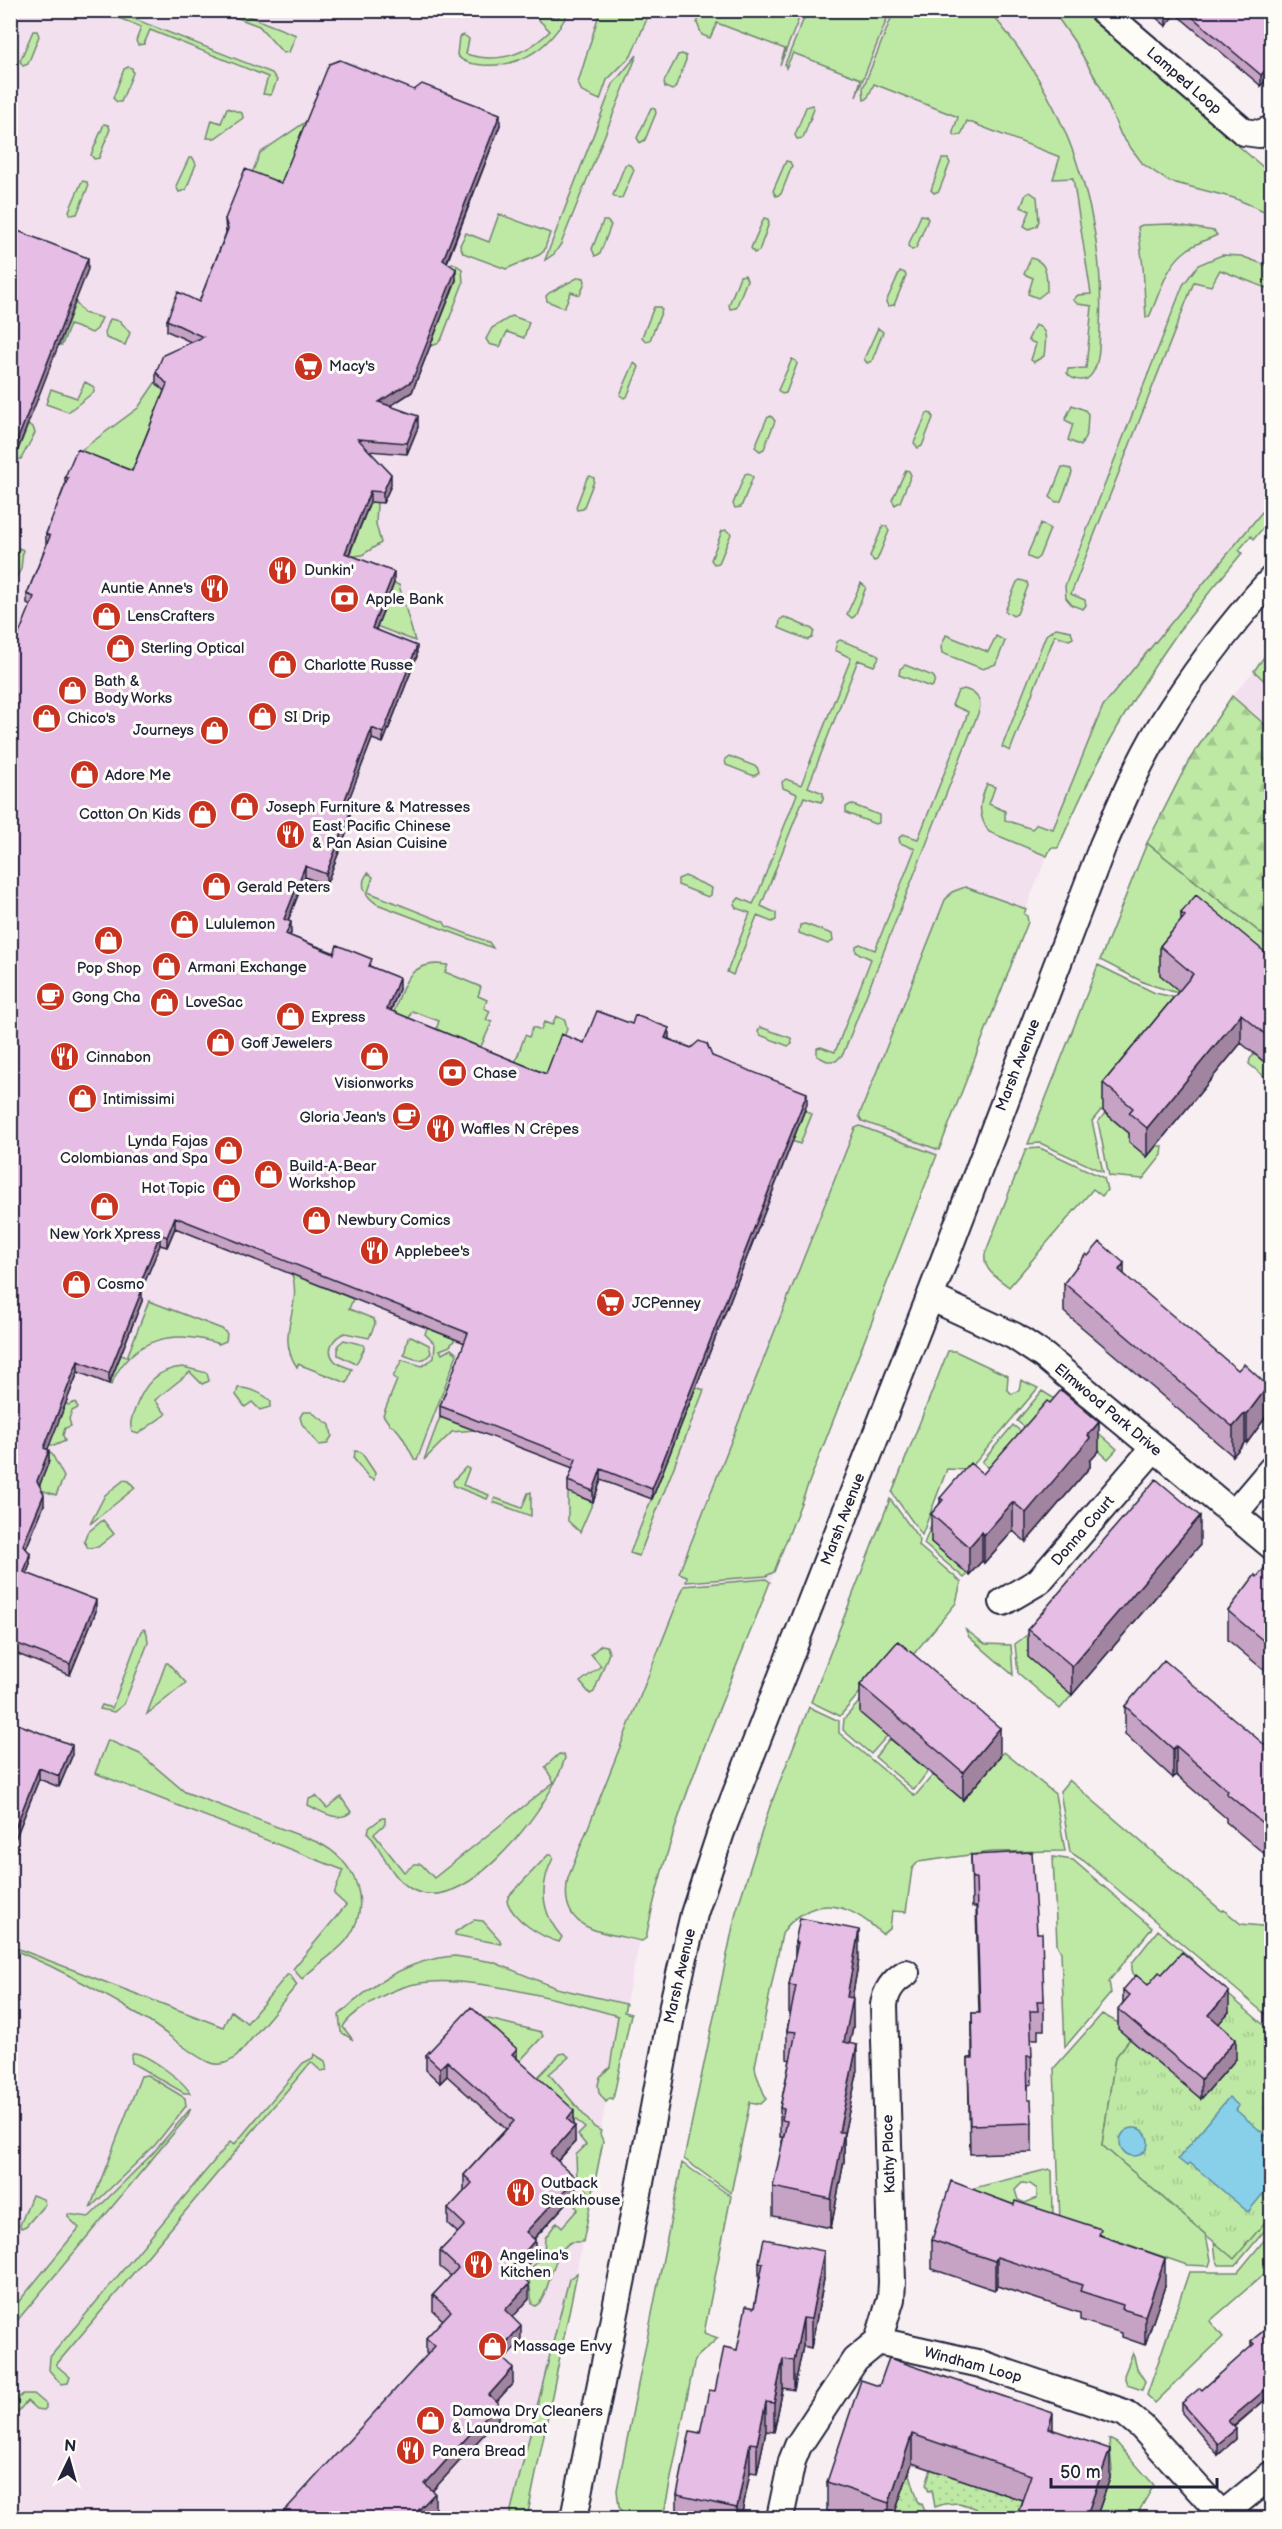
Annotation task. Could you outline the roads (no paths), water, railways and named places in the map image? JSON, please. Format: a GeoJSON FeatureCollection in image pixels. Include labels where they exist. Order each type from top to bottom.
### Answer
{"type":"FeatureCollection","features":[{"type":"Feature","properties":{"kind":"street","name":"Lamped Loop"},"geometry":{"type":"LineString","coordinates":[[1102,10],[1244,132],[1259,134],[1272,129]]}},
{"type":"Feature","properties":{"kind":"street","name":"Marsh Avenue"},"geometry":{"type":"LineString","coordinates":[[574,2518],[675,1995],[694,1914],[725,1821],[930,1297],[1099,855],[1125,794],[1165,720],[1211,654],[1272,579]]}},
{"type":"Feature","properties":{"kind":"street","name":"Elmwood Park Drive"},"geometry":{"type":"LineString","coordinates":[[930,1297],[1014,1336],[1044,1356],[1272,1546]]}},
{"type":"Feature","properties":{"kind":"street","name":"Donna Court"},"geometry":{"type":"LineString","coordinates":[[1003,1602],[1039,1581],[1154,1448]]}},
{"type":"Feature","properties":{"kind":"street"},"geometry":{"type":"LineString","coordinates":[[1233,1515],[1272,1469]]}},
{"type":"Feature","properties":{"kind":"street","name":"Kathy Place"},"geometry":{"type":"LineString","coordinates":[[878,2341],[891,2299],[892,2282],[884,2005],[888,1988],[906,1973]]}},
{"type":"Feature","properties":{"kind":"street"},"geometry":{"type":"LineString","coordinates":[[780,2518],[792,2461],[798,2446],[855,2360],[878,2341]]}},
{"type":"Feature","properties":{"kind":"street","name":"Windham Loop"},"geometry":{"type":"LineString","coordinates":[[878,2341],[981,2364],[1125,2413],[1142,2427],[1224,2517]]}},
{"type":"Feature","properties":{"kind":"street"},"geometry":{"type":"LineString","coordinates":[[1224,2517],[1272,2474]]}},
{"type":"Feature","properties":{"kind":"water"},"geometry":{"type":"Polygon","coordinates":[[[1229,2097],[1239,2106],[1236,2110],[1271,2140],[1271,2184],[1248,2212],[1190,2163],[1187,2166],[1178,2159],[1229,2097]]]}},
{"type":"Feature","properties":{"kind":"water"},"geometry":{"type":"Polygon","coordinates":[[[1134,2128],[1144,2132],[1148,2142],[1144,2152],[1134,2156],[1124,2152],[1120,2142],[1124,2132],[1134,2128]]]}},
{"type":"Feature","properties":{"kind":"place","name":"Macy's"},"geometry":{"type":"Point","coordinates":[308,366]}},
{"type":"Feature","properties":{"kind":"place","name":"Dunkin'"},"geometry":{"type":"Point","coordinates":[283,570]}},
{"type":"Feature","properties":{"kind":"place","name":"Auntie Anne's"},"geometry":{"type":"Point","coordinates":[214,588]}},
{"type":"Feature","properties":{"kind":"place","name":"Apple Bank"},"geometry":{"type":"Point","coordinates":[345,599]}},
{"type":"Feature","properties":{"kind":"place","name":"LensCrafters"},"geometry":{"type":"Point","coordinates":[106,616]}},
{"type":"Feature","properties":{"kind":"place","name":"Sterling Optical"},"geometry":{"type":"Point","coordinates":[120,648]}},
{"type":"Feature","properties":{"kind":"place","name":"Charlotte Russe"},"geometry":{"type":"Point","coordinates":[283,665]}},
{"type":"Feature","properties":{"kind":"place","name":"Bath & Body Works"},"geometry":{"type":"Point","coordinates":[73,690]}},
{"type":"Feature","properties":{"kind":"place","name":"SI Drip"},"geometry":{"type":"Point","coordinates":[263,717]}},
{"type":"Feature","properties":{"kind":"place","name":"Chico's"},"geometry":{"type":"Point","coordinates":[46,718]}},
{"type":"Feature","properties":{"kind":"place","name":"Journeys"},"geometry":{"type":"Point","coordinates":[215,730]}},
{"type":"Feature","properties":{"kind":"place","name":"Adore Me"},"geometry":{"type":"Point","coordinates":[84,775]}},
{"type":"Feature","properties":{"kind":"place","name":"Joseph Furniture & Matresses"},"geometry":{"type":"Point","coordinates":[245,807]}},
{"type":"Feature","properties":{"kind":"place","name":"Cotton On Kids"},"geometry":{"type":"Point","coordinates":[202,814]}},
{"type":"Feature","properties":{"kind":"place","name":"East Pacific Chinese & Pan Asian Cuisine"},"geometry":{"type":"Point","coordinates":[291,835]}},
{"type":"Feature","properties":{"kind":"place","name":"Gerald Peters"},"geometry":{"type":"Point","coordinates":[216,887]}},
{"type":"Feature","properties":{"kind":"place","name":"Lululemon"},"geometry":{"type":"Point","coordinates":[184,924]}},
{"type":"Feature","properties":{"kind":"place","name":"Pop Shop"},"geometry":{"type":"Point","coordinates":[109,941]}},
{"type":"Feature","properties":{"kind":"place","name":"Armani Exchange"},"geometry":{"type":"Point","coordinates":[167,967]}},
{"type":"Feature","properties":{"kind":"place","name":"Gong Cha"},"geometry":{"type":"Point","coordinates":[51,997]}},
{"type":"Feature","properties":{"kind":"place","name":"LoveSac"},"geometry":{"type":"Point","coordinates":[164,1002]}},
{"type":"Feature","properties":{"kind":"place","name":"Express"},"geometry":{"type":"Point","coordinates":[290,1017]}},
{"type":"Feature","properties":{"kind":"place","name":"Goff Jewelers"},"geometry":{"type":"Point","coordinates":[220,1043]}},
{"type":"Feature","properties":{"kind":"place","name":"Visionworks"},"geometry":{"type":"Point","coordinates":[374,1056]}},
{"type":"Feature","properties":{"kind":"place","name":"Cinnabon"},"geometry":{"type":"Point","coordinates":[65,1057]}},
{"type":"Feature","properties":{"kind":"place","name":"Chase"},"geometry":{"type":"Point","coordinates":[452,1073]}},
{"type":"Feature","properties":{"kind":"place","name":"Intimissimi"},"geometry":{"type":"Point","coordinates":[82,1099]}},
{"type":"Feature","properties":{"kind":"place","name":"Gloria Jean's"},"geometry":{"type":"Point","coordinates":[407,1117]}},
{"type":"Feature","properties":{"kind":"place","name":"Waffles N Crȇpes"},"geometry":{"type":"Point","coordinates":[440,1129]}},
{"type":"Feature","properties":{"kind":"place","name":"Lynda Fajas Colombianas and Spa"},"geometry":{"type":"Point","coordinates":[229,1150]}},
{"type":"Feature","properties":{"kind":"place","name":"Build-A-Bear Workshop"},"geometry":{"type":"Point","coordinates":[268,1175]}},
{"type":"Feature","properties":{"kind":"place","name":"Hot Topic"},"geometry":{"type":"Point","coordinates":[226,1188]}},
{"type":"Feature","properties":{"kind":"place","name":"New York Xpress"},"geometry":{"type":"Point","coordinates":[105,1207]}},
{"type":"Feature","properties":{"kind":"place","name":"Newbury Comics"},"geometry":{"type":"Point","coordinates":[316,1220]}},
{"type":"Feature","properties":{"kind":"place","name":"Applebee's"},"geometry":{"type":"Point","coordinates":[374,1251]}},
{"type":"Feature","properties":{"kind":"place","name":"Cosmo"},"geometry":{"type":"Point","coordinates":[76,1284]}},
{"type":"Feature","properties":{"kind":"place","name":"JCPenney"},"geometry":{"type":"Point","coordinates":[611,1303]}},
{"type":"Feature","properties":{"kind":"place","name":"Outback Steakhouse"},"geometry":{"type":"Point","coordinates":[520,2192]}},
{"type":"Feature","properties":{"kind":"place","name":"Angelina's Kitchen"},"geometry":{"type":"Point","coordinates":[479,2264]}},
{"type":"Feature","properties":{"kind":"place","name":"Massage Envy"},"geometry":{"type":"Point","coordinates":[492,2346]}},
{"type":"Feature","properties":{"kind":"place","name":"Damowa Dry Cleaners & Laundromat"},"geometry":{"type":"Point","coordinates":[431,2420]}},
{"type":"Feature","properties":{"kind":"place","name":"Panera Bread"},"geometry":{"type":"Point","coordinates":[411,2451]}}]}
